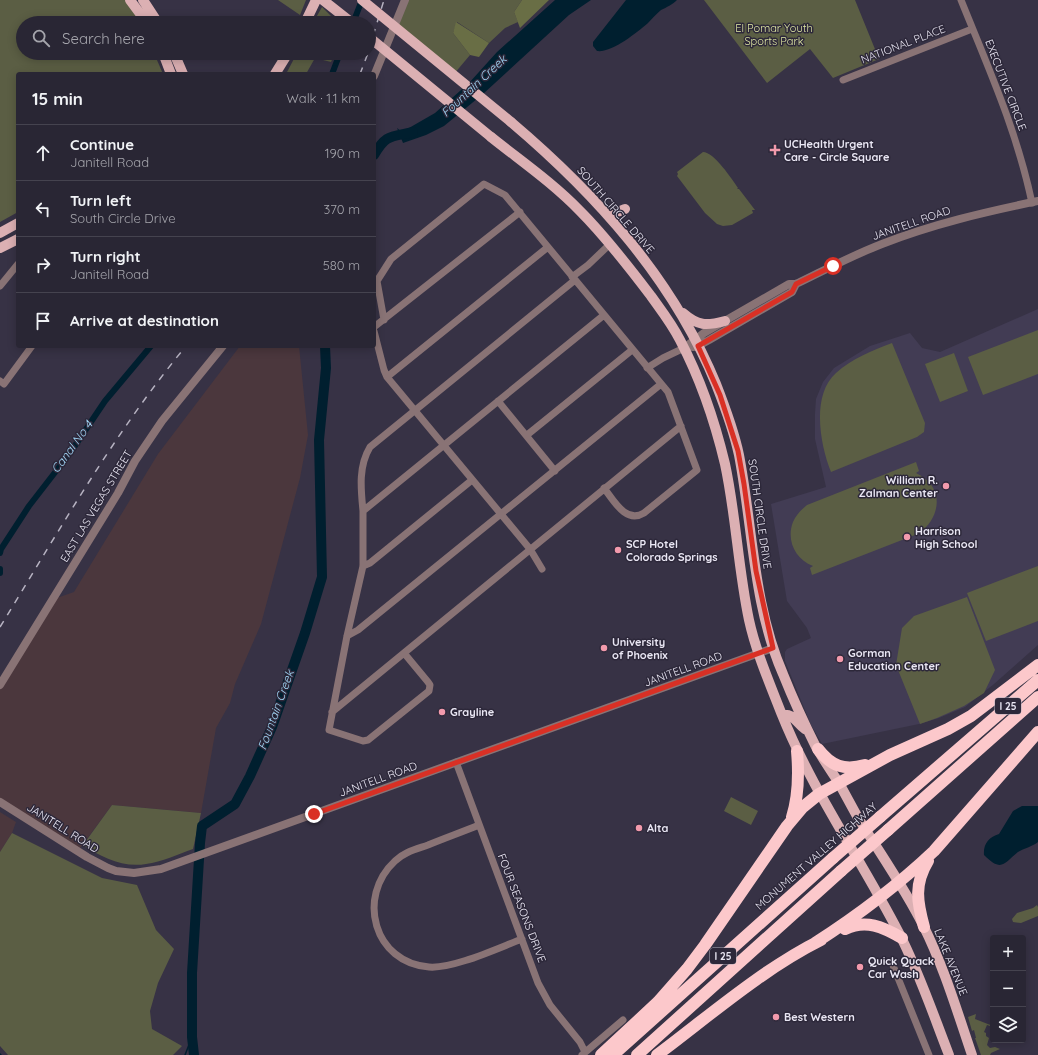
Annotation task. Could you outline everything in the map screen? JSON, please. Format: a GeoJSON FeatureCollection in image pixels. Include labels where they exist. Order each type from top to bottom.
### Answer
{"type":"FeatureCollection","features":[{"type":"Feature","properties":{"kind":"highway"},"geometry":{"type":"LineString","coordinates":[[600,1055],[658,1002],[687,969],[799,811],[819,794],[890,755],[971,716],[1038,665]]}},
{"type":"Feature","properties":{"kind":"highway","name":"MONUMENT VALLEY HIGHWAY"},"geometry":{"type":"LineString","coordinates":[[613,1055],[833,858],[1038,680]]}},
{"type":"Feature","properties":{"kind":"highway","name":"I 25"},"geometry":{"type":"LineString","coordinates":[[637,1055],[841,871],[1038,697]]}},
{"type":"Feature","properties":{"kind":"highway"},"geometry":{"type":"LineString","coordinates":[[657,1055],[744,989],[795,954],[858,916],[934,851],[1038,732]]}},
{"type":"Feature","properties":{"kind":"highway"},"geometry":{"type":"LineString","coordinates":[[818,749],[829,762],[843,767],[863,765],[890,755]]}},
{"type":"Feature","properties":{"kind":"highway"},"geometry":{"type":"LineString","coordinates":[[790,822],[795,807],[798,788],[798,751]]}},
{"type":"Feature","properties":{"kind":"highway"},"geometry":{"type":"LineString","coordinates":[[924,927],[919,909],[919,882],[922,870],[934,851]]}},
{"type":"Feature","properties":{"kind":"highway"},"geometry":{"type":"LineString","coordinates":[[815,943],[847,928],[863,924],[878,926],[902,938]]}},
{"type":"Feature","properties":{"kind":"main road"},"geometry":{"type":"LineString","coordinates":[[130,0],[142,16]]}},
{"type":"Feature","properties":{"kind":"main road"},"geometry":{"type":"LineString","coordinates":[[143,0],[153,16]]}},
{"type":"Feature","properties":{"kind":"main road"},"geometry":{"type":"LineString","coordinates":[[308,16],[316,0]]}},
{"type":"Feature","properties":{"kind":"main road"},"geometry":{"type":"LineString","coordinates":[[323,0],[343,16]]}},
{"type":"Feature","properties":{"kind":"main road","name":"SOUTH CIRCLE DRIVE"},"geometry":{"type":"LineString","coordinates":[[362,0],[511,122],[557,163],[624,234],[664,287],[679,310],[697,343],[720,395],[738,451],[756,571],[773,648],[783,676],[818,749],[898,882]]}},
{"type":"Feature","properties":{"kind":"main road"},"geometry":{"type":"LineString","coordinates":[[376,43],[568,199],[610,244],[642,284],[672,326],[684,348],[709,409],[725,464],[749,617],[759,653],[782,715],[819,794],[902,938],[949,1055]]}},
{"type":"Feature","properties":{"kind":"main road"},"geometry":{"type":"LineString","coordinates":[[165,60],[170,72]]}},
{"type":"Feature","properties":{"kind":"main road"},"geometry":{"type":"LineString","coordinates":[[177,60],[182,72]]}},
{"type":"Feature","properties":{"kind":"main road"},"geometry":{"type":"LineString","coordinates":[[276,72],[284,60]]}},
{"type":"Feature","properties":{"kind":"main road"},"geometry":{"type":"LineString","coordinates":[[598,205],[608,212],[617,212],[625,209],[620,217],[624,234]]}},
{"type":"Feature","properties":{"kind":"main road"},"geometry":{"type":"LineString","coordinates":[[0,233],[16,224]]}},
{"type":"Feature","properties":{"kind":"main road"},"geometry":{"type":"LineString","coordinates":[[0,248],[16,240]]}},
{"type":"Feature","properties":{"kind":"main road"},"geometry":{"type":"LineString","coordinates":[[679,310],[699,324],[725,321]]}},
{"type":"Feature","properties":{"kind":"main road"},"geometry":{"type":"LineString","coordinates":[[782,715],[787,714],[791,716],[801,726],[808,730]]}},
{"type":"Feature","properties":{"kind":"main road","name":"LAKE AVENUE"},"geometry":{"type":"LineString","coordinates":[[898,882],[924,927],[943,970],[972,1055]]}},
{"type":"Feature","properties":{"kind":"street"},"geometry":{"type":"LineString","coordinates":[[376,72],[405,0]]}},
{"type":"Feature","properties":{"kind":"street","name":"EXECUTIVE CIRCLE"},"geometry":{"type":"LineString","coordinates":[[961,0],[1003,103],[1035,202]]}},
{"type":"Feature","properties":{"kind":"street","name":"NATIONAL PLACE"},"geometry":{"type":"LineString","coordinates":[[843,80],[972,29]]}},
{"type":"Feature","properties":{"kind":"street"},"geometry":{"type":"LineString","coordinates":[[384,320],[376,281],[391,259],[484,184],[505,195],[661,384],[670,397],[697,470],[644,513],[636,517],[622,511],[604,488]]}},
{"type":"Feature","properties":{"kind":"street","name":"JANITELL ROAD"},"geometry":{"type":"LineString","coordinates":[[697,343],[725,321],[789,284],[796,284],[856,255],[904,236],[951,221],[1035,202]]}},
{"type":"Feature","properties":{"kind":"street"},"geometry":{"type":"LineString","coordinates":[[376,326],[520,212]]}},
{"type":"Feature","properties":{"kind":"street"},"geometry":{"type":"LineString","coordinates":[[404,653],[428,682],[430,685],[429,690],[366,741],[329,730],[347,636],[363,566],[363,511],[360,482],[367,453],[370,447],[574,279],[610,244]]}},
{"type":"Feature","properties":{"kind":"street"},"geometry":{"type":"LineString","coordinates":[[387,377],[548,247]]}},
{"type":"Feature","properties":{"kind":"street"},"geometry":{"type":"LineString","coordinates":[[0,286],[16,266]]}},
{"type":"Feature","properties":{"kind":"street","name":"JANITELL ROAD"},"geometry":{"type":"LineString","coordinates":[[647,368],[663,358],[697,343],[792,292],[796,284]]}},
{"type":"Feature","properties":{"kind":"street"},"geometry":{"type":"LineString","coordinates":[[363,511],[604,315]]}},
{"type":"Feature","properties":{"kind":"street"},"geometry":{"type":"LineString","coordinates":[[376,339],[387,377],[530,549],[542,569]]}},
{"type":"Feature","properties":{"kind":"street"},"geometry":{"type":"LineString","coordinates":[[1,385],[30,348]]}},
{"type":"Feature","properties":{"kind":"street","name":"EAST LAS VEGAS STREET"},"geometry":{"type":"LineString","coordinates":[[0,685],[118,493],[135,461],[162,421],[221,348]]}},
{"type":"Feature","properties":{"kind":"street"},"geometry":{"type":"LineString","coordinates":[[527,435],[632,350]]}},
{"type":"Feature","properties":{"kind":"street"},"geometry":{"type":"LineString","coordinates":[[347,636],[358,630],[661,384]]}},
{"type":"Feature","properties":{"kind":"street"},"geometry":{"type":"LineString","coordinates":[[498,401],[555,471]]}},
{"type":"Feature","properties":{"kind":"street"},"geometry":{"type":"LineString","coordinates":[[332,712],[681,426]]}},
{"type":"Feature","properties":{"kind":"street"},"geometry":{"type":"LineString","coordinates":[[363,566],[370,563],[472,480]]}},
{"type":"Feature","properties":{"kind":"street","name":"JANITELL ROAD"},"geometry":{"type":"LineString","coordinates":[[0,802],[82,854],[108,868],[116,871],[134,873],[161,869],[773,648]]}},
{"type":"Feature","properties":{"kind":"street","name":"FOUR SEASONS DRIVE"},"geometry":{"type":"LineString","coordinates":[[456,762],[538,982],[546,998],[580,1042],[583,1053]]}},
{"type":"Feature","properties":{"kind":"street"},"geometry":{"type":"LineString","coordinates":[[479,825],[408,852],[395,861],[383,875],[376,891],[374,916],[378,930],[388,946],[399,956],[412,963],[428,967],[443,967],[522,939]]}},
{"type":"Feature","properties":{"kind":"street"},"geometry":{"type":"LineString","coordinates":[[892,963],[929,1055]]}},
{"type":"Feature","properties":{"kind":"street"},"geometry":{"type":"LineString","coordinates":[[583,1053],[623,1020]]}},
{"type":"Feature","properties":{"kind":"shaded area","name":"Harrison High School"},"geometry":{"type":"Polygon","coordinates":[[[1038,309],[1038,645],[994,684],[965,707],[939,718],[919,724],[822,744],[811,725],[785,661],[785,652],[787,649],[811,638],[807,628],[787,601],[771,504],[826,487],[815,439],[816,399],[823,382],[834,368],[870,346],[910,333],[922,348],[940,352],[1038,309]]]}},
{"type":"Feature","properties":{"kind":"shaded area"},"geometry":{"type":"Polygon","coordinates":[[[238,348],[299,348],[308,435],[300,478],[261,624],[235,684],[230,703],[216,728],[201,813],[112,805],[78,851],[0,802],[0,685],[51,600],[74,592],[158,454],[238,348]]]}},
{"type":"Feature","properties":{"kind":"shaded area"},"geometry":{"type":"Polygon","coordinates":[[[0,812],[16,822],[12,833],[0,852],[0,812]]]}},
{"type":"Feature","properties":{"kind":"green space"},"geometry":{"type":"Polygon","coordinates":[[[0,0],[130,0],[137,16],[16,16],[16,60],[157,60],[162,72],[16,72],[16,213],[0,222],[0,0]]]}},
{"type":"Feature","properties":{"kind":"green space"},"geometry":{"type":"Polygon","coordinates":[[[278,0],[306,0],[300,15],[278,0]]]}},
{"type":"Feature","properties":{"kind":"green space"},"geometry":{"type":"Polygon","coordinates":[[[405,0],[522,0],[514,12],[518,22],[505,28],[489,43],[457,22],[453,33],[470,55],[454,74],[393,30],[405,0]]]}},
{"type":"Feature","properties":{"kind":"green space"},"geometry":{"type":"Polygon","coordinates":[[[522,0],[549,0],[520,28],[514,12],[522,0]]]}},
{"type":"Feature","properties":{"kind":"green space","name":"El Pomar Youth Sports Park"},"geometry":{"type":"Polygon","coordinates":[[[704,0],[855,0],[879,59],[833,78],[810,49],[767,83],[704,0]]]}},
{"type":"Feature","properties":{"kind":"green space"},"geometry":{"type":"Polygon","coordinates":[[[322,7],[331,16],[317,16],[322,7]]]}},
{"type":"Feature","properties":{"kind":"green space"},"geometry":{"type":"Polygon","coordinates":[[[456,22],[489,43],[479,57],[470,55],[453,33],[456,22]]]}},
{"type":"Feature","properties":{"kind":"green space"},"geometry":{"type":"Polygon","coordinates":[[[293,60],[314,60],[307,72],[287,72],[293,60]]]}},
{"type":"Feature","properties":{"kind":"green space"},"geometry":{"type":"Polygon","coordinates":[[[703,152],[712,156],[732,179],[738,188],[737,189],[739,189],[755,210],[752,210],[753,213],[732,225],[723,226],[717,224],[705,213],[677,176],[677,172],[703,152]]]}},
{"type":"Feature","properties":{"kind":"green space"},"geometry":{"type":"Polygon","coordinates":[[[1038,330],[1038,374],[983,395],[968,357],[1038,330]]]}},
{"type":"Feature","properties":{"kind":"green space"},"geometry":{"type":"Polygon","coordinates":[[[892,343],[925,423],[924,432],[917,437],[831,472],[821,435],[820,421],[823,394],[828,382],[848,363],[892,343]]]}},
{"type":"Feature","properties":{"kind":"green space"},"geometry":{"type":"Polygon","coordinates":[[[954,353],[968,391],[940,402],[925,364],[954,353]]]}},
{"type":"Feature","properties":{"kind":"green space"},"geometry":{"type":"Polygon","coordinates":[[[916,462],[919,471],[916,473],[932,485],[937,501],[933,518],[927,526],[920,533],[812,575],[810,568],[813,566],[801,559],[792,542],[791,529],[793,522],[801,511],[807,505],[916,462]]]}},
{"type":"Feature","properties":{"kind":"green space"},"geometry":{"type":"Polygon","coordinates":[[[1038,566],[1038,621],[986,641],[967,593],[1038,566]]]}},
{"type":"Feature","properties":{"kind":"green space"},"geometry":{"type":"Polygon","coordinates":[[[967,597],[995,670],[984,693],[964,706],[920,724],[896,665],[902,628],[914,616],[967,597]]]}},
{"type":"Feature","properties":{"kind":"green space"},"geometry":{"type":"Polygon","coordinates":[[[731,797],[758,811],[751,825],[724,811],[731,797]]]}},
{"type":"Feature","properties":{"kind":"green space"},"geometry":{"type":"Polygon","coordinates":[[[112,805],[201,813],[193,849],[158,862],[137,865],[121,863],[97,854],[83,845],[112,805]]]}},
{"type":"Feature","properties":{"kind":"green space"},"geometry":{"type":"Polygon","coordinates":[[[12,833],[102,878],[137,885],[156,930],[174,949],[158,983],[150,1011],[152,1029],[182,1046],[173,1055],[8,1055],[0,1046],[0,852],[12,833]]]}},
{"type":"Feature","properties":{"kind":"green space"},"geometry":{"type":"Polygon","coordinates":[[[1037,905],[1038,916],[1021,923],[1013,922],[1012,919],[1017,913],[1033,908],[1037,905]]]}},
{"type":"Feature","properties":{"kind":"green space"},"geometry":{"type":"Polygon","coordinates":[[[976,1014],[975,1019],[990,1025],[987,1025],[984,1032],[989,1038],[987,1045],[990,1048],[995,1047],[1000,1049],[991,1053],[990,1055],[981,1055],[974,1030],[972,1031],[968,1017],[976,1014]]]}},
{"type":"Feature","properties":{"kind":"water"},"geometry":{"type":"Polygon","coordinates":[[[555,0],[591,0],[569,15],[483,94],[444,126],[426,135],[403,143],[397,128],[402,132],[435,113],[469,83],[497,52],[555,0]]]}},
{"type":"Feature","properties":{"kind":"water"},"geometry":{"type":"Polygon","coordinates":[[[626,0],[677,0],[661,10],[648,23],[624,42],[610,49],[597,51],[593,46],[593,42],[626,0]]]}},
{"type":"Feature","properties":{"kind":"water"},"geometry":{"type":"Polygon","coordinates":[[[1022,806],[1038,806],[1038,842],[1018,852],[1006,863],[999,865],[995,864],[984,855],[986,844],[992,837],[999,834],[1013,811],[1022,806]]]}},
{"type":"Feature","properties":{"kind":"waterway","name":"Canal No 4"},"geometry":{"type":"LineString","coordinates":[[356,16],[362,0]]}},
{"type":"Feature","properties":{"kind":"waterway","name":"Canal No 4"},"geometry":{"type":"LineString","coordinates":[[333,72],[337,60]]}},
{"type":"Feature","properties":{"kind":"waterway","name":"Fountain Creek"},"geometry":{"type":"LineString","coordinates":[[376,152],[386,140],[394,136],[413,132]]}},
{"type":"Feature","properties":{"kind":"waterway","name":"Canal No 4"},"geometry":{"type":"LineString","coordinates":[[0,553],[1,549],[29,506],[70,453],[105,401],[149,348]]}},
{"type":"Feature","properties":{"kind":"waterway","name":"Fountain Creek"},"geometry":{"type":"LineString","coordinates":[[194,1055],[192,1037],[192,973],[202,826],[235,804],[250,776],[272,727],[305,633],[322,577],[319,440],[326,368],[325,348]]}},
{"type":"Feature","properties":{"kind":"waterway"},"geometry":{"type":"LineString","coordinates":[[185,1055],[192,1037]]}},
{"type":"Feature","properties":{"kind":"railway"},"geometry":{"type":"LineString","coordinates":[[376,26],[384,0]]}},
{"type":"Feature","properties":{"kind":"railway"},"geometry":{"type":"LineString","coordinates":[[361,72],[365,60]]}},
{"type":"Feature","properties":{"kind":"railway"},"geometry":{"type":"LineString","coordinates":[[0,627],[111,448],[135,413],[184,348]]}},
{"type":"Feature","properties":{"kind":"place","name":"UCHealth Urgent Care - Circle Square"},"geometry":{"type":"Point","coordinates":[775,150]}},
{"type":"Feature","properties":{"kind":"place","name":"William R. Zalman Center"},"geometry":{"type":"Point","coordinates":[946,486]}},
{"type":"Feature","properties":{"kind":"place","name":"Harrison High School"},"geometry":{"type":"Point","coordinates":[907,537]}},
{"type":"Feature","properties":{"kind":"place","name":"SCP Hotel Colorado Springs"},"geometry":{"type":"Point","coordinates":[618,550]}},
{"type":"Feature","properties":{"kind":"place","name":"University of Phoenix"},"geometry":{"type":"Point","coordinates":[604,648]}},
{"type":"Feature","properties":{"kind":"place","name":"Gorman Education Center"},"geometry":{"type":"Point","coordinates":[840,659]}},
{"type":"Feature","properties":{"kind":"place","name":"Grayline"},"geometry":{"type":"Point","coordinates":[442,712]}},
{"type":"Feature","properties":{"kind":"place","name":"Alta"},"geometry":{"type":"Point","coordinates":[639,828]}},
{"type":"Feature","properties":{"kind":"place","name":"Quick Quack Car Wash"},"geometry":{"type":"Point","coordinates":[860,967]}},
{"type":"Feature","properties":{"kind":"place","name":"Best Western"},"geometry":{"type":"Point","coordinates":[776,1017]}},
{"type":"Feature","properties":{"kind":"route"},"geometry":{"type":"LineString","coordinates":[[314,814],[773,648],[756,571],[738,451],[720,395],[711,372],[698,346],[792,292],[796,284],[833,266]]}}]}
